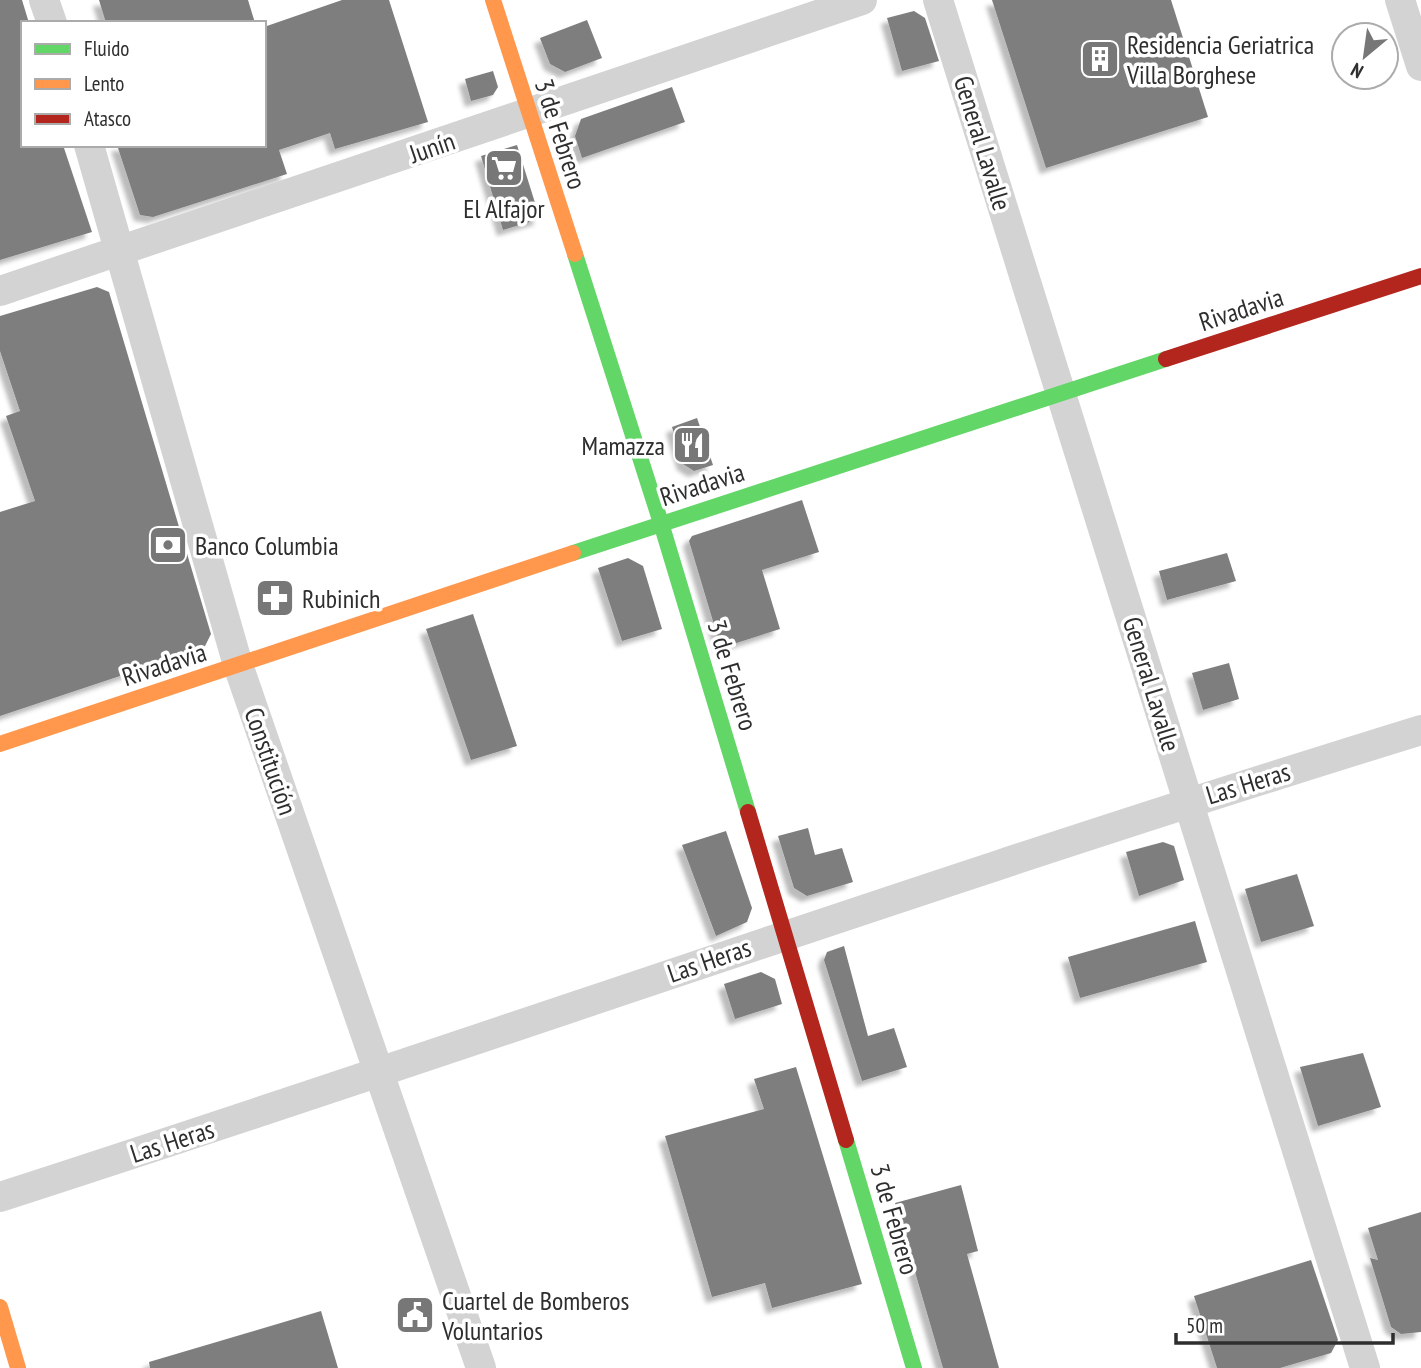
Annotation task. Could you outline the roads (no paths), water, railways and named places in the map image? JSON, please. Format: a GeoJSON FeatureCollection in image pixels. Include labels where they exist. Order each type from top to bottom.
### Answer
{"type":"FeatureCollection","features":[{"type":"Feature","properties":{"kind":"street"},"geometry":{"type":"LineString","coordinates":[[44,0],[50,21]]}},
{"type":"Feature","properties":{"kind":"street","name":"3 de Febrero"},"geometry":{"type":"LineString","coordinates":[[493,0],[661,523],[914,1368]]}},
{"type":"Feature","properties":{"kind":"street","name":"Junín"},"geometry":{"type":"LineString","coordinates":[[0,291],[862,0]]}},
{"type":"Feature","properties":{"kind":"street","name":"General Lavalle"},"geometry":{"type":"LineString","coordinates":[[938,0],[1365,1368]]}},
{"type":"Feature","properties":{"kind":"street"},"geometry":{"type":"LineString","coordinates":[[1400,0],[1421,66]]}},
{"type":"Feature","properties":{"kind":"street","name":"Constitución"},"geometry":{"type":"LineString","coordinates":[[90,147],[122,252],[238,666],[481,1368]]}},
{"type":"Feature","properties":{"kind":"street","name":"Rivadavia"},"geometry":{"type":"LineString","coordinates":[[0,744],[661,523],[1421,276]]}},
{"type":"Feature","properties":{"kind":"street","name":"Las Heras"},"geometry":{"type":"LineString","coordinates":[[0,1197],[379,1074],[785,934],[1189,802],[1421,730]]}},
{"type":"Feature","properties":{"kind":"street"},"geometry":{"type":"LineString","coordinates":[[0,1307],[18,1368]]}},
{"type":"Feature","properties":{"kind":"place","name":"Residencia Geriatrica Villa Borghese"},"geometry":{"type":"Point","coordinates":[1100,59]}},
{"type":"Feature","properties":{"kind":"place","name":"El Alfajor"},"geometry":{"type":"Point","coordinates":[504,168]}},
{"type":"Feature","properties":{"kind":"place","name":"Mamazza"},"geometry":{"type":"Point","coordinates":[692,445]}},
{"type":"Feature","properties":{"kind":"place","name":"Banco Columbia"},"geometry":{"type":"Point","coordinates":[168,545]}},
{"type":"Feature","properties":{"kind":"place","name":"Rubinich"},"geometry":{"type":"Point","coordinates":[275,598]}},
{"type":"Feature","properties":{"kind":"place","name":"Cuartel de Bomberos Voluntarios"},"geometry":{"type":"Point","coordinates":[415,1315]}}]}
